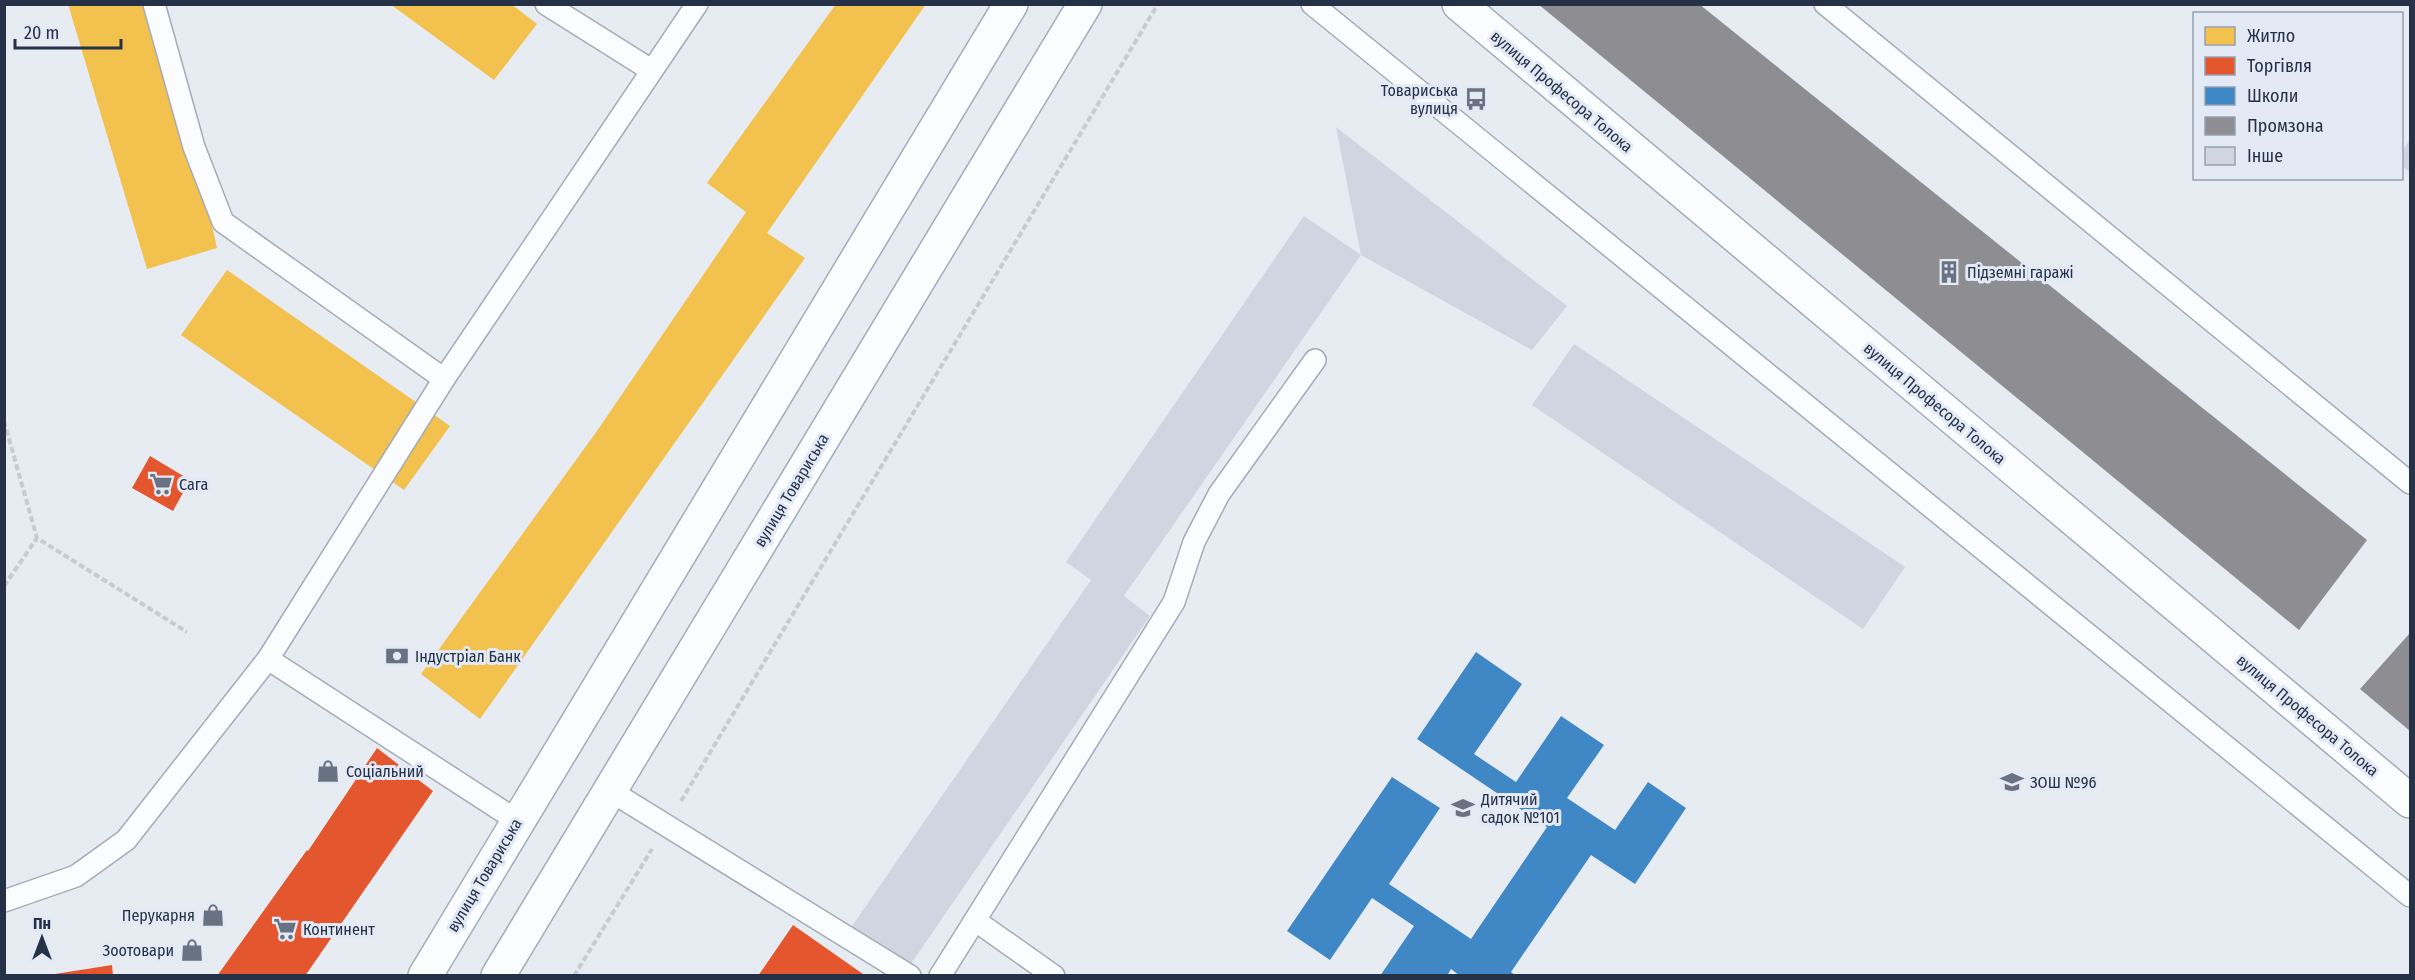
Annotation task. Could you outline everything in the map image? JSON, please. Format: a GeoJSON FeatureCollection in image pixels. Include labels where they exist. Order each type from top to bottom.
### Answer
{"type":"FeatureCollection","features":[{"type":"Feature","properties":{"kind":"street","name":"вулиця Товариська"},"geometry":{"type":"LineString","coordinates":[[425,975],[516,820],[1011,4]]}},
{"type":"Feature","properties":{"kind":"street","name":"вулиця Товариська"},"geometry":{"type":"LineString","coordinates":[[498,975],[1085,4]]}},
{"type":"Feature","properties":{"kind":"street","name":"вулиця Професора Толока"},"geometry":{"type":"LineString","coordinates":[[1460,4],[2410,801]]}},
{"type":"Feature","properties":{"kind":"lane"},"geometry":{"type":"LineString","coordinates":[[154,4],[194,147],[223,222],[444,379]]}},
{"type":"Feature","properties":{"kind":"lane"},"geometry":{"type":"LineString","coordinates":[[546,4],[651,70]]}},
{"type":"Feature","properties":{"kind":"lane"},"geometry":{"type":"LineString","coordinates":[[4,901],[76,876],[126,840],[268,659],[444,379],[697,4]]}},
{"type":"Feature","properties":{"kind":"lane"},"geometry":{"type":"LineString","coordinates":[[1312,4],[2410,896]]}},
{"type":"Feature","properties":{"kind":"lane"},"geometry":{"type":"LineString","coordinates":[[1825,4],[2410,483]]}},
{"type":"Feature","properties":{"kind":"lane"},"geometry":{"type":"LineString","coordinates":[[940,975],[1174,602],[1194,542],[1219,494],[1315,360]]}},
{"type":"Feature","properties":{"kind":"lane"},"geometry":{"type":"LineString","coordinates":[[268,659],[516,820]]}},
{"type":"Feature","properties":{"kind":"lane"},"geometry":{"type":"LineString","coordinates":[[609,790],[910,975]]}},
{"type":"Feature","properties":{"kind":"lane"},"geometry":{"type":"LineString","coordinates":[[976,921],[1054,975]]}},
{"type":"Feature","properties":{"kind":"path"},"geometry":{"type":"LineString","coordinates":[[574,975],[1158,4]]}},
{"type":"Feature","properties":{"kind":"path"},"geometry":{"type":"LineString","coordinates":[[4,421],[37,538],[187,632]]}},
{"type":"Feature","properties":{"kind":"path"},"geometry":{"type":"LineString","coordinates":[[4,586],[37,538]]}},
{"type":"Feature","properties":{"kind":"building: Житло"},"geometry":{"type":"Polygon","coordinates":[[[68,4],[149,4],[194,147],[217,248],[147,269],[68,4]]]}},
{"type":"Feature","properties":{"kind":"building: Житло"},"geometry":{"type":"Polygon","coordinates":[[[390,4],[511,4],[537,24],[494,80],[390,4]]]}},
{"type":"Feature","properties":{"kind":"building: Житло"},"geometry":{"type":"Polygon","coordinates":[[[836,4],[926,4],[767,233],[805,258],[480,719],[421,674],[597,431],[746,212],[707,183],[836,4]]]}},
{"type":"Feature","properties":{"kind":"building: Житло"},"geometry":{"type":"Polygon","coordinates":[[[227,270],[450,426],[404,490],[181,335],[227,270]]]}},
{"type":"Feature","properties":{"kind":"building: Торгівля","name":"Сага"},"geometry":{"type":"Polygon","coordinates":[[[150,456],[190,480],[173,511],[132,488],[150,456]]]}},
{"type":"Feature","properties":{"kind":"building: Торгівля"},"geometry":{"type":"Polygon","coordinates":[[[377,748],[433,791],[305,976],[217,976],[308,851],[377,748]]]}},
{"type":"Feature","properties":{"kind":"building: Торгівля"},"geometry":{"type":"Polygon","coordinates":[[[793,925],[863,974],[862,976],[758,976],[793,925]]]}},
{"type":"Feature","properties":{"kind":"building: Торгівля"},"geometry":{"type":"Polygon","coordinates":[[[112,965],[113,976],[55,976],[55,974],[112,965]]]}},
{"type":"Feature","properties":{"kind":"building: Школи"},"geometry":{"type":"Polygon","coordinates":[[[1476,652],[1522,684],[1474,754],[1516,782],[1561,716],[1604,745],[1567,798],[1615,830],[1648,782],[1686,808],[1635,884],[1591,855],[1511,972],[1516,976],[1460,976],[1451,969],[1447,976],[1380,976],[1414,926],[1372,898],[1330,960],[1287,931],[1392,777],[1440,808],[1389,884],[1471,939],[1547,827],[1417,739],[1476,652]]]}},
{"type":"Feature","properties":{"kind":"building: Промзона","name":"Підземні гаражі"},"geometry":{"type":"Polygon","coordinates":[[[1538,4],[1699,4],[2367,540],[2299,630],[1538,4]]]}},
{"type":"Feature","properties":{"kind":"building: Промзона"},"geometry":{"type":"Polygon","coordinates":[[[2410,633],[2410,731],[2360,689],[2410,633]]]}},
{"type":"Feature","properties":{"kind":"building: Інше"},"geometry":{"type":"Polygon","coordinates":[[[1336,127],[1567,306],[1532,350],[1361,255],[1336,127]]]}},
{"type":"Feature","properties":{"kind":"building: Інше"},"geometry":{"type":"Polygon","coordinates":[[[2410,139],[2410,172],[2403,167],[2403,150],[2410,139]]]}},
{"type":"Feature","properties":{"kind":"building: Інше"},"geometry":{"type":"Polygon","coordinates":[[[1304,216],[1361,255],[1124,596],[1150,616],[908,968],[850,929],[1091,580],[1066,562],[1304,216]]]}},
{"type":"Feature","properties":{"kind":"building: Інше"},"geometry":{"type":"Polygon","coordinates":[[[1574,344],[1905,567],[1863,629],[1532,405],[1574,344]]]}},
{"type":"Feature","properties":{"kind":"place","name":"Товариська вулиця"},"geometry":{"type":"Point","coordinates":[1476,99]}},
{"type":"Feature","properties":{"kind":"place","name":"Підземні гаражі"},"geometry":{"type":"Point","coordinates":[1949,272]}},
{"type":"Feature","properties":{"kind":"place","name":"Сага"},"geometry":{"type":"Point","coordinates":[161,484]}},
{"type":"Feature","properties":{"kind":"place","name":"Індустріал Банк"},"geometry":{"type":"Point","coordinates":[397,656]}},
{"type":"Feature","properties":{"kind":"place","name":"Соціальний"},"geometry":{"type":"Point","coordinates":[328,771]}},
{"type":"Feature","properties":{"kind":"place","name":"ЗОШ №96"},"geometry":{"type":"Point","coordinates":[2012,782]}},
{"type":"Feature","properties":{"kind":"place","name":"Дитячий садок №101"},"geometry":{"type":"Point","coordinates":[1463,808]}},
{"type":"Feature","properties":{"kind":"place","name":"Перукарня"},"geometry":{"type":"Point","coordinates":[213,915]}},
{"type":"Feature","properties":{"kind":"place","name":"Континент"},"geometry":{"type":"Point","coordinates":[285,929]}},
{"type":"Feature","properties":{"kind":"place","name":"Зоотовари"},"geometry":{"type":"Point","coordinates":[192,950]}}]}
